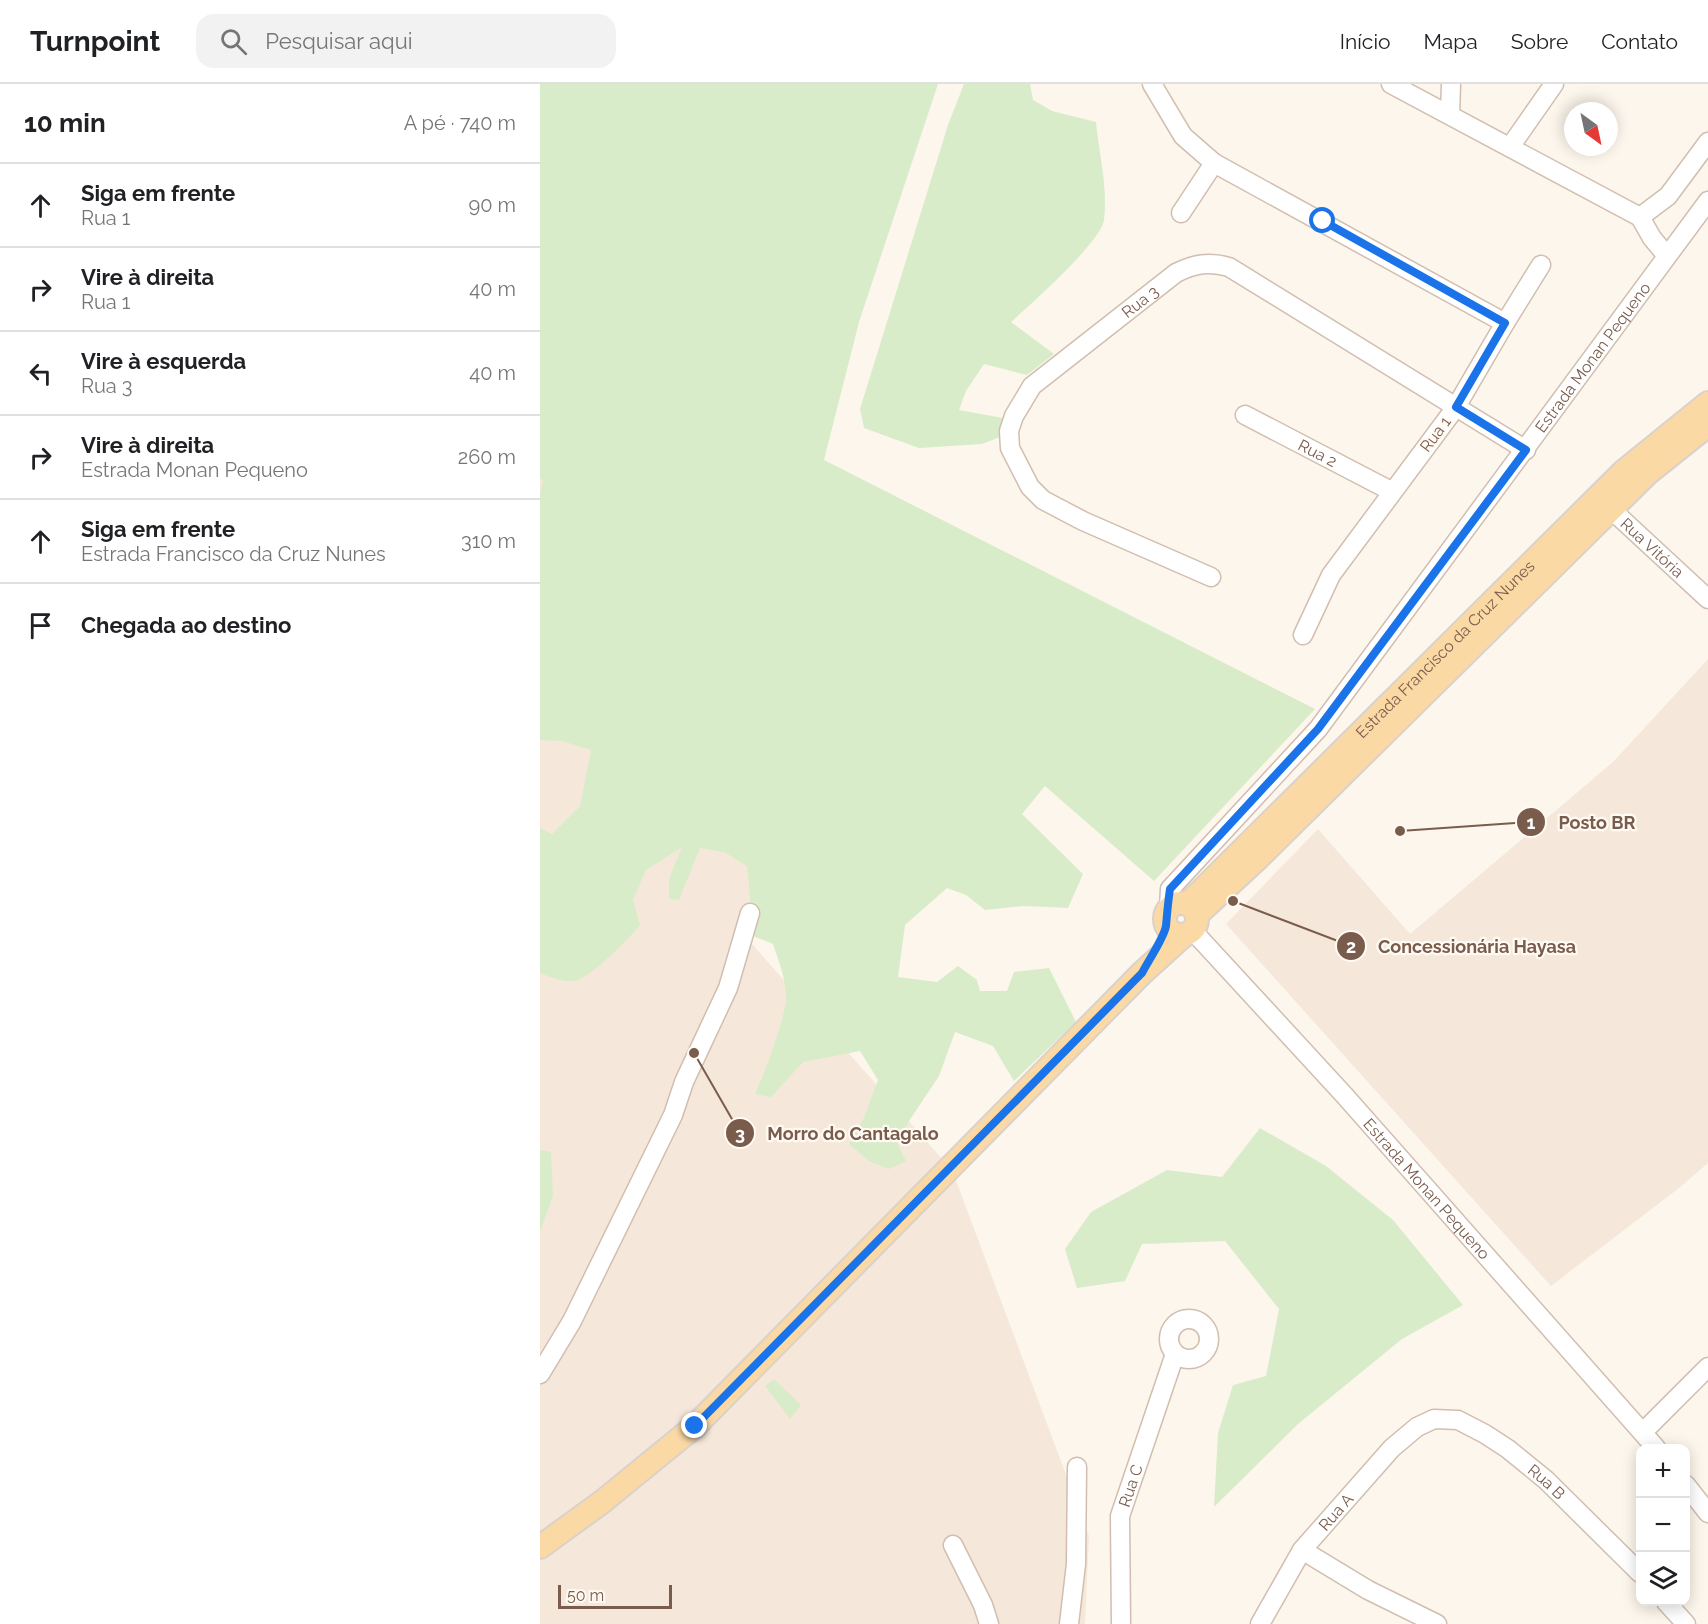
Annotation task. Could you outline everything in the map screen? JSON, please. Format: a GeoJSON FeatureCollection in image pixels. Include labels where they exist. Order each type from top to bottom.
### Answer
{"type":"FeatureCollection","features":[{"type":"Feature","properties":{"kind":"main road","name":"Estrada Francisco da Cruz Nunes"},"geometry":{"type":"LineString","coordinates":[[540,1546],[602,1502],[695,1426],[1142,973],[1183,920],[1605,503],[1652,446],[1708,403]]}},
{"type":"Feature","properties":{"kind":"main road","name":"Estrada Francisco da Cruz Nunes"},"geometry":{"type":"LineString","coordinates":[[1605,503],[1648,474],[1708,424]]}},
{"type":"Feature","properties":{"kind":"street"},"geometry":{"type":"LineString","coordinates":[[1152,84],[1183,136],[1214,163],[1505,323]]}},
{"type":"Feature","properties":{"kind":"street"},"geometry":{"type":"LineString","coordinates":[[1391,84],[1640,217],[1652,238],[1667,256]]}},
{"type":"Feature","properties":{"kind":"street"},"geometry":{"type":"LineString","coordinates":[[1450,84],[1450,115]]}},
{"type":"Feature","properties":{"kind":"street"},"geometry":{"type":"LineString","coordinates":[[1510,147],[1554,84]]}},
{"type":"Feature","properties":{"kind":"street"},"geometry":{"type":"LineString","coordinates":[[1640,217],[1668,196],[1708,142]]}},
{"type":"Feature","properties":{"kind":"street"},"geometry":{"type":"LineString","coordinates":[[1180,213],[1214,163]]}},
{"type":"Feature","properties":{"kind":"street","name":"Estrada Monan Pequeno"},"geometry":{"type":"LineString","coordinates":[[1652,1444],[1303,1050],[1183,920],[1170,889],[1318,729],[1708,201]]}},
{"type":"Feature","properties":{"kind":"street","name":"Rua 3"},"geometry":{"type":"LineString","coordinates":[[1211,577],[1083,521],[1043,500],[1030,487],[1010,447],[1009,431],[1014,416],[1032,386],[1176,273],[1196,264],[1217,264],[1229,267],[1526,450]]}},
{"type":"Feature","properties":{"kind":"street","name":"Rua 1"},"geometry":{"type":"LineString","coordinates":[[1303,635],[1331,575],[1391,491],[1456,407],[1541,265]]}},
{"type":"Feature","properties":{"kind":"street","name":"Rua 2"},"geometry":{"type":"LineString","coordinates":[[1245,415],[1391,491]]}},
{"type":"Feature","properties":{"kind":"street","name":"Rua Vitória"},"geometry":{"type":"LineString","coordinates":[[1605,503],[1708,599]]}},
{"type":"Feature","properties":{"kind":"street"},"geometry":{"type":"LineString","coordinates":[[540,1374],[572,1321],[664,1134],[684,1082],[728,988],[750,913]]}},
{"type":"Feature","properties":{"kind":"street","name":"Rua C"},"geometry":{"type":"LineString","coordinates":[[1121,1624],[1120,1516],[1175,1354]]}},
{"type":"Feature","properties":{"kind":"street"},"geometry":{"type":"LineString","coordinates":[[1643,1432],[1708,1367]]}},
{"type":"Feature","properties":{"kind":"street","name":"Rua A"},"geometry":{"type":"LineString","coordinates":[[1260,1624],[1302,1550],[1392,1448],[1418,1427],[1434,1419]]}},
{"type":"Feature","properties":{"kind":"street","name":"Rua B"},"geometry":{"type":"LineString","coordinates":[[1434,1419],[1458,1420],[1508,1449],[1546,1480],[1636,1568]]}},
{"type":"Feature","properties":{"kind":"street"},"geometry":{"type":"LineString","coordinates":[[1069,1624],[1076,1564],[1077,1467]]}},
{"type":"Feature","properties":{"kind":"street"},"geometry":{"type":"LineString","coordinates":[[1690,1489],[1705,1502]]}},
{"type":"Feature","properties":{"kind":"street"},"geometry":{"type":"LineString","coordinates":[[953,1545],[983,1605],[989,1624]]}},
{"type":"Feature","properties":{"kind":"street"},"geometry":{"type":"LineString","coordinates":[[1302,1550],[1368,1590],[1437,1624]]}},
{"type":"Feature","properties":{"kind":"street"},"geometry":{"type":"LineString","coordinates":[[1670,1606],[1686,1624]]}},
{"type":"Feature","properties":{"kind":"shaded area"},"geometry":{"type":"Polygon","coordinates":[[[540,407],[829,531],[745,936],[952,1170],[1089,1536],[1085,1624],[540,1624],[540,407]]]}},
{"type":"Feature","properties":{"kind":"shaded area"},"geometry":{"type":"Polygon","coordinates":[[[1708,659],[1708,1163],[1551,1286],[1226,924],[1318,829],[1410,934],[1613,762],[1708,659]]]}},
{"type":"Feature","properties":{"kind":"green space"},"geometry":{"type":"Polygon","coordinates":[[[540,84],[938,84],[859,322],[824,460],[1315,709],[1154,881],[1045,786],[1022,814],[1083,874],[1068,908],[1024,906],[985,910],[966,895],[947,888],[905,925],[898,977],[937,982],[958,966],[977,980],[980,991],[1007,991],[1014,972],[1049,968],[1076,1022],[1014,1081],[993,1046],[955,1032],[939,1076],[897,1143],[906,1161],[889,1169],[869,1161],[849,1144],[863,1120],[878,1080],[860,1051],[803,1062],[771,1097],[755,1094],[785,1008],[785,984],[773,944],[738,930],[751,908],[747,866],[724,852],[700,848],[679,900],[669,899],[669,879],[682,847],[646,870],[633,900],[640,925],[620,947],[602,964],[577,980],[563,981],[540,973],[540,828],[552,834],[580,806],[591,750],[562,741],[540,740],[540,496],[543,480],[540,478],[540,84]]]}},
{"type":"Feature","properties":{"kind":"green space"},"geometry":{"type":"Polygon","coordinates":[[[964,84],[1030,84],[1033,100],[1052,111],[1096,122],[1104,183],[1104,220],[1091,243],[1048,288],[1011,322],[1054,354],[1027,375],[984,364],[966,391],[959,410],[1003,418],[1000,437],[982,444],[919,448],[864,428],[860,409],[948,125],[964,84]]]}},
{"type":"Feature","properties":{"kind":"green space"},"geometry":{"type":"Polygon","coordinates":[[[1260,1128],[1326,1166],[1393,1220],[1463,1305],[1402,1339],[1298,1424],[1214,1507],[1218,1433],[1233,1385],[1266,1376],[1279,1309],[1225,1241],[1142,1244],[1125,1281],[1077,1288],[1065,1249],[1091,1212],[1167,1170],[1222,1177],[1260,1128]]]}},
{"type":"Feature","properties":{"kind":"green space"},"geometry":{"type":"Polygon","coordinates":[[[540,1150],[551,1152],[553,1196],[540,1232],[540,1150]]]}},
{"type":"Feature","properties":{"kind":"green space"},"geometry":{"type":"Polygon","coordinates":[[[774,1379],[801,1405],[790,1419],[765,1386],[774,1379]]]}},
{"type":"Feature","properties":{"kind":"place","name":"Posto BR"},"geometry":{"type":"Point","coordinates":[1400,831]}},
{"type":"Feature","properties":{"kind":"place","name":"Concessionária Hayasa"},"geometry":{"type":"Point","coordinates":[1233,901]}},
{"type":"Feature","properties":{"kind":"place","name":"Morro do Cantagalo"},"geometry":{"type":"Point","coordinates":[694,1053]}},
{"type":"Feature","properties":{"kind":"route"},"geometry":{"type":"LineString","coordinates":[[695,1426],[1142,973],[1166,925],[1165,916],[1169,908],[1170,889],[1318,729],[1526,450],[1456,407],[1505,323],[1323,221]]}}]}
